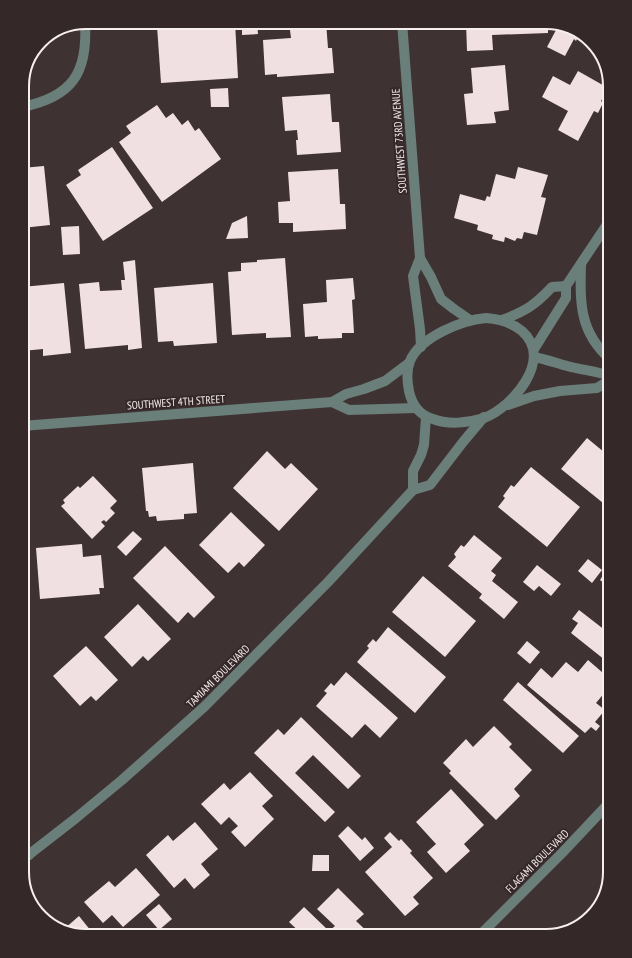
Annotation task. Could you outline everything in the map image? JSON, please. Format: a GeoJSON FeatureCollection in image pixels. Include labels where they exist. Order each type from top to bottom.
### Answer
{"type":"FeatureCollection","features":[{"type":"Feature","properties":{"kind":"street"},"geometry":{"type":"LineString","coordinates":[[29,106],[36,105],[61,92],[78,75],[84,55],[85,29]]}},
{"type":"Feature","properties":{"kind":"street","name":"SOUTHWEST 73RD AVENUE"},"geometry":{"type":"LineString","coordinates":[[403,29],[420,258],[413,276],[421,347]]}},
{"type":"Feature","properties":{"kind":"street"},"geometry":{"type":"LineString","coordinates":[[505,406],[522,388],[529,375],[534,353],[566,298],[566,286],[603,230]]}},
{"type":"Feature","properties":{"kind":"street","name":"SOUTHWEST 73RD AVENUE"},"geometry":{"type":"LineString","coordinates":[[420,258],[441,299],[470,320]]}},
{"type":"Feature","properties":{"kind":"street"},"geometry":{"type":"LineString","coordinates":[[581,263],[580,296],[584,320],[594,341],[603,353]]}},
{"type":"Feature","properties":{"kind":"street"},"geometry":{"type":"LineString","coordinates":[[502,320],[519,314],[537,302],[552,287],[566,286]]}},
{"type":"Feature","properties":{"kind":"street"},"geometry":{"type":"LineString","coordinates":[[603,373],[569,367],[544,359],[534,353],[530,340],[517,327],[502,320],[486,318],[470,320],[458,324],[421,347],[409,363],[408,381],[410,397],[416,408],[426,417],[435,420],[453,422],[484,417],[505,406],[534,396],[560,391],[597,388],[603,384]]}},
{"type":"Feature","properties":{"kind":"street","name":"SOUTHWEST 4TH STREET"},"geometry":{"type":"LineString","coordinates":[[29,425],[332,402],[346,394],[364,390],[385,381],[409,363]]}},
{"type":"Feature","properties":{"kind":"street","name":"SOUTHWEST 4TH STREET"},"geometry":{"type":"LineString","coordinates":[[332,402],[348,410],[416,408]]}},
{"type":"Feature","properties":{"kind":"street"},"geometry":{"type":"LineString","coordinates":[[413,490],[413,471],[424,445],[426,417]]}},
{"type":"Feature","properties":{"kind":"street","name":"TAMIAMI BOULEVARD"},"geometry":{"type":"LineString","coordinates":[[29,854],[122,780],[204,707],[328,582],[413,490],[430,485],[484,417]]}},
{"type":"Feature","properties":{"kind":"street","name":"FLAGAMI BOULEVARD"},"geometry":{"type":"LineString","coordinates":[[486,929],[603,809]]}},
{"type":"Feature","properties":{"kind":"building"},"geometry":{"type":"Polygon","coordinates":[[[157,29],[235,29],[238,78],[161,83],[157,29]]]}},
{"type":"Feature","properties":{"kind":"building"},"geometry":{"type":"Polygon","coordinates":[[[242,29],[258,29],[258,34],[242,35],[242,29]]]}},
{"type":"Feature","properties":{"kind":"building"},"geometry":{"type":"Polygon","coordinates":[[[290,29],[327,29],[328,48],[332,48],[334,73],[277,77],[277,74],[265,75],[263,40],[291,38],[290,29]]]}},
{"type":"Feature","properties":{"kind":"building"},"geometry":{"type":"Polygon","coordinates":[[[466,29],[548,29],[548,33],[492,35],[493,50],[467,51],[466,29]]]}},
{"type":"Feature","properties":{"kind":"building"},"geometry":{"type":"Polygon","coordinates":[[[556,30],[564,32],[577,39],[576,41],[574,39],[565,56],[547,47],[556,30]]]}},
{"type":"Feature","properties":{"kind":"building"},"geometry":{"type":"Polygon","coordinates":[[[505,65],[509,110],[494,112],[496,123],[467,125],[464,94],[473,93],[471,68],[505,65]]]}},
{"type":"Feature","properties":{"kind":"building"},"geometry":{"type":"Polygon","coordinates":[[[578,71],[603,85],[603,97],[601,101],[603,103],[598,113],[594,111],[578,141],[558,130],[568,111],[542,97],[553,76],[570,85],[578,71]]]}},
{"type":"Feature","properties":{"kind":"building"},"geometry":{"type":"Polygon","coordinates":[[[228,88],[229,107],[211,107],[210,89],[228,88]]]}},
{"type":"Feature","properties":{"kind":"building"},"geometry":{"type":"Polygon","coordinates":[[[330,94],[332,122],[339,122],[341,152],[297,155],[297,130],[285,131],[282,97],[330,94]]]}},
{"type":"Feature","properties":{"kind":"building"},"geometry":{"type":"Polygon","coordinates":[[[157,105],[166,118],[173,113],[182,125],[188,120],[195,131],[199,128],[221,159],[162,202],[119,142],[131,133],[126,126],[157,105]]]}},
{"type":"Feature","properties":{"kind":"building"},"geometry":{"type":"Polygon","coordinates":[[[112,147],[153,208],[103,241],[66,185],[81,175],[78,170],[112,147]]]}},
{"type":"Feature","properties":{"kind":"building"},"geometry":{"type":"Polygon","coordinates":[[[44,166],[50,225],[29,227],[29,167],[44,166]]]}},
{"type":"Feature","properties":{"kind":"building"},"geometry":{"type":"Polygon","coordinates":[[[518,167],[548,175],[541,197],[546,198],[537,235],[524,232],[522,239],[517,238],[515,241],[505,237],[504,242],[492,239],[493,235],[477,230],[478,225],[454,218],[460,194],[485,201],[487,196],[490,197],[496,174],[515,179],[518,167]]]}},
{"type":"Feature","properties":{"kind":"building"},"geometry":{"type":"Polygon","coordinates":[[[338,169],[340,204],[345,204],[346,229],[293,232],[293,223],[279,223],[278,202],[290,201],[288,172],[338,169]]]}},
{"type":"Feature","properties":{"kind":"building"},"geometry":{"type":"Polygon","coordinates":[[[247,216],[248,238],[226,239],[232,223],[247,216]]]}},
{"type":"Feature","properties":{"kind":"building"},"geometry":{"type":"Polygon","coordinates":[[[79,226],[80,254],[63,255],[61,227],[79,226]]]}},
{"type":"Feature","properties":{"kind":"building"},"geometry":{"type":"Polygon","coordinates":[[[285,258],[291,337],[266,338],[266,333],[232,335],[228,272],[241,271],[241,263],[285,258]]]}},
{"type":"Feature","properties":{"kind":"building"},"geometry":{"type":"Polygon","coordinates":[[[135,260],[142,348],[128,350],[128,345],[85,349],[79,284],[99,282],[100,291],[122,290],[121,280],[125,280],[123,262],[135,260]]]}},
{"type":"Feature","properties":{"kind":"building"},"geometry":{"type":"Polygon","coordinates":[[[353,278],[355,299],[352,300],[354,333],[342,333],[342,338],[318,339],[318,336],[305,337],[303,304],[327,302],[326,280],[353,278]]]}},
{"type":"Feature","properties":{"kind":"building"},"geometry":{"type":"Polygon","coordinates":[[[64,283],[71,353],[43,356],[43,349],[29,350],[29,286],[64,283]]]}},
{"type":"Feature","properties":{"kind":"building"},"geometry":{"type":"Polygon","coordinates":[[[213,283],[217,343],[174,346],[173,341],[158,342],[154,288],[213,283]]]}},
{"type":"Feature","properties":{"kind":"building"},"geometry":{"type":"Polygon","coordinates":[[[587,438],[603,451],[603,503],[561,469],[587,438]]]}},
{"type":"Feature","properties":{"kind":"building"},"geometry":{"type":"Polygon","coordinates":[[[267,451],[285,469],[291,463],[318,489],[279,531],[233,488],[267,451]]]}},
{"type":"Feature","properties":{"kind":"building"},"geometry":{"type":"Polygon","coordinates":[[[193,463],[197,513],[184,514],[184,519],[157,521],[156,516],[149,517],[148,511],[146,511],[142,468],[193,463]]]}},
{"type":"Feature","properties":{"kind":"building"},"geometry":{"type":"Polygon","coordinates":[[[531,467],[580,507],[547,547],[498,507],[505,498],[503,496],[511,485],[514,487],[531,467]]]}},
{"type":"Feature","properties":{"kind":"building"},"geometry":{"type":"Polygon","coordinates":[[[93,476],[117,501],[110,508],[115,513],[106,522],[104,520],[101,522],[105,526],[92,539],[61,506],[65,503],[63,500],[78,486],[80,488],[93,476]]]}},
{"type":"Feature","properties":{"kind":"building"},"geometry":{"type":"Polygon","coordinates":[[[231,512],[265,545],[244,567],[239,562],[228,573],[199,545],[231,512]]]}},
{"type":"Feature","properties":{"kind":"building"},"geometry":{"type":"Polygon","coordinates":[[[133,531],[142,539],[126,556],[117,547],[133,531]]]}},
{"type":"Feature","properties":{"kind":"building"},"geometry":{"type":"Polygon","coordinates":[[[474,535],[502,558],[491,571],[496,575],[492,581],[518,602],[504,619],[479,598],[482,594],[448,566],[456,557],[454,554],[461,545],[464,547],[474,535]]]}},
{"type":"Feature","properties":{"kind":"building"},"geometry":{"type":"Polygon","coordinates":[[[82,544],[83,557],[101,555],[104,588],[99,588],[100,594],[40,599],[36,548],[82,544]]]}},
{"type":"Feature","properties":{"kind":"building"},"geometry":{"type":"Polygon","coordinates":[[[165,546],[215,597],[194,618],[188,612],[178,623],[133,578],[165,546]]]}},
{"type":"Feature","properties":{"kind":"building"},"geometry":{"type":"Polygon","coordinates":[[[588,559],[602,570],[592,583],[578,571],[588,559]]]}},
{"type":"Feature","properties":{"kind":"building"},"geometry":{"type":"Polygon","coordinates":[[[537,565],[561,584],[551,596],[539,586],[534,591],[523,582],[537,565]]]}},
{"type":"Feature","properties":{"kind":"building"},"geometry":{"type":"Polygon","coordinates":[[[603,575],[603,582],[600,580],[603,575]]]}},
{"type":"Feature","properties":{"kind":"building"},"geometry":{"type":"Polygon","coordinates":[[[423,576],[476,621],[445,657],[392,612],[423,576]]]}},
{"type":"Feature","properties":{"kind":"building"},"geometry":{"type":"Polygon","coordinates":[[[138,604],[171,639],[148,661],[143,656],[132,667],[104,637],[138,604]]]}},
{"type":"Feature","properties":{"kind":"building"},"geometry":{"type":"Polygon","coordinates":[[[579,610],[603,629],[603,658],[571,633],[578,623],[572,619],[579,610]]]}},
{"type":"Feature","properties":{"kind":"building"},"geometry":{"type":"Polygon","coordinates":[[[388,627],[446,677],[415,713],[357,662],[369,648],[367,646],[373,639],[376,642],[388,627]]]}},
{"type":"Feature","properties":{"kind":"building"},"geometry":{"type":"Polygon","coordinates":[[[527,641],[540,652],[530,664],[517,653],[527,641]]]}},
{"type":"Feature","properties":{"kind":"building"},"geometry":{"type":"Polygon","coordinates":[[[86,646],[118,680],[96,701],[91,696],[80,706],[53,676],[86,646]]]}},
{"type":"Feature","properties":{"kind":"building"},"geometry":{"type":"Polygon","coordinates":[[[588,660],[603,673],[603,694],[596,703],[603,708],[603,712],[595,722],[600,726],[596,731],[591,727],[585,733],[527,685],[541,668],[552,678],[566,662],[578,672],[588,660]]]}},
{"type":"Feature","properties":{"kind":"building"},"geometry":{"type":"Polygon","coordinates":[[[346,672],[398,718],[380,738],[365,724],[352,738],[316,706],[327,693],[324,691],[331,683],[334,686],[346,672]]]}},
{"type":"Feature","properties":{"kind":"building"},"geometry":{"type":"Polygon","coordinates":[[[518,682],[579,736],[563,753],[503,700],[518,682]]]}},
{"type":"Feature","properties":{"kind":"building"},"geometry":{"type":"Polygon","coordinates":[[[301,717],[361,776],[348,789],[313,755],[295,773],[335,812],[325,822],[254,753],[278,729],[284,735],[301,717]]]}},
{"type":"Feature","properties":{"kind":"building"},"geometry":{"type":"Polygon","coordinates":[[[494,726],[512,744],[509,747],[532,770],[514,789],[520,796],[496,820],[449,773],[451,771],[443,763],[466,739],[473,747],[494,726]]]}},
{"type":"Feature","properties":{"kind":"building"},"geometry":{"type":"Polygon","coordinates":[[[250,772],[273,796],[262,806],[274,819],[245,847],[231,832],[238,826],[229,817],[221,825],[201,804],[224,783],[230,790],[250,772]]]}},
{"type":"Feature","properties":{"kind":"building"},"geometry":{"type":"Polygon","coordinates":[[[451,789],[484,825],[464,844],[470,851],[446,873],[427,852],[436,844],[416,822],[451,789]]]}},
{"type":"Feature","properties":{"kind":"building"},"geometry":{"type":"Polygon","coordinates":[[[195,822],[218,849],[201,864],[210,875],[194,889],[185,878],[174,888],[146,855],[168,835],[173,841],[195,822]]]}},
{"type":"Feature","properties":{"kind":"building"},"geometry":{"type":"Polygon","coordinates":[[[348,826],[362,840],[365,837],[374,848],[360,861],[338,836],[348,826]]]}},
{"type":"Feature","properties":{"kind":"building"},"geometry":{"type":"Polygon","coordinates":[[[390,832],[399,841],[401,839],[412,851],[410,853],[433,878],[413,897],[419,904],[405,916],[365,872],[392,847],[384,838],[390,832]]]}},
{"type":"Feature","properties":{"kind":"building"},"geometry":{"type":"Polygon","coordinates":[[[313,855],[329,855],[329,871],[312,871],[313,855]]]}},
{"type":"Feature","properties":{"kind":"building"},"geometry":{"type":"Polygon","coordinates":[[[136,868],[160,895],[123,927],[112,915],[103,923],[84,902],[109,881],[115,887],[136,868]]]}},
{"type":"Feature","properties":{"kind":"building"},"geometry":{"type":"Polygon","coordinates":[[[338,888],[364,914],[356,921],[365,929],[331,929],[335,926],[317,909],[338,888]]]}},
{"type":"Feature","properties":{"kind":"building"},"geometry":{"type":"Polygon","coordinates":[[[159,904],[172,919],[158,929],[146,915],[159,904]]]}},
{"type":"Feature","properties":{"kind":"building"},"geometry":{"type":"Polygon","coordinates":[[[304,907],[327,929],[296,929],[289,922],[304,907]]]}},
{"type":"Feature","properties":{"kind":"building"},"geometry":{"type":"Polygon","coordinates":[[[79,916],[89,929],[83,929],[68,926],[79,916]]]}}]}
